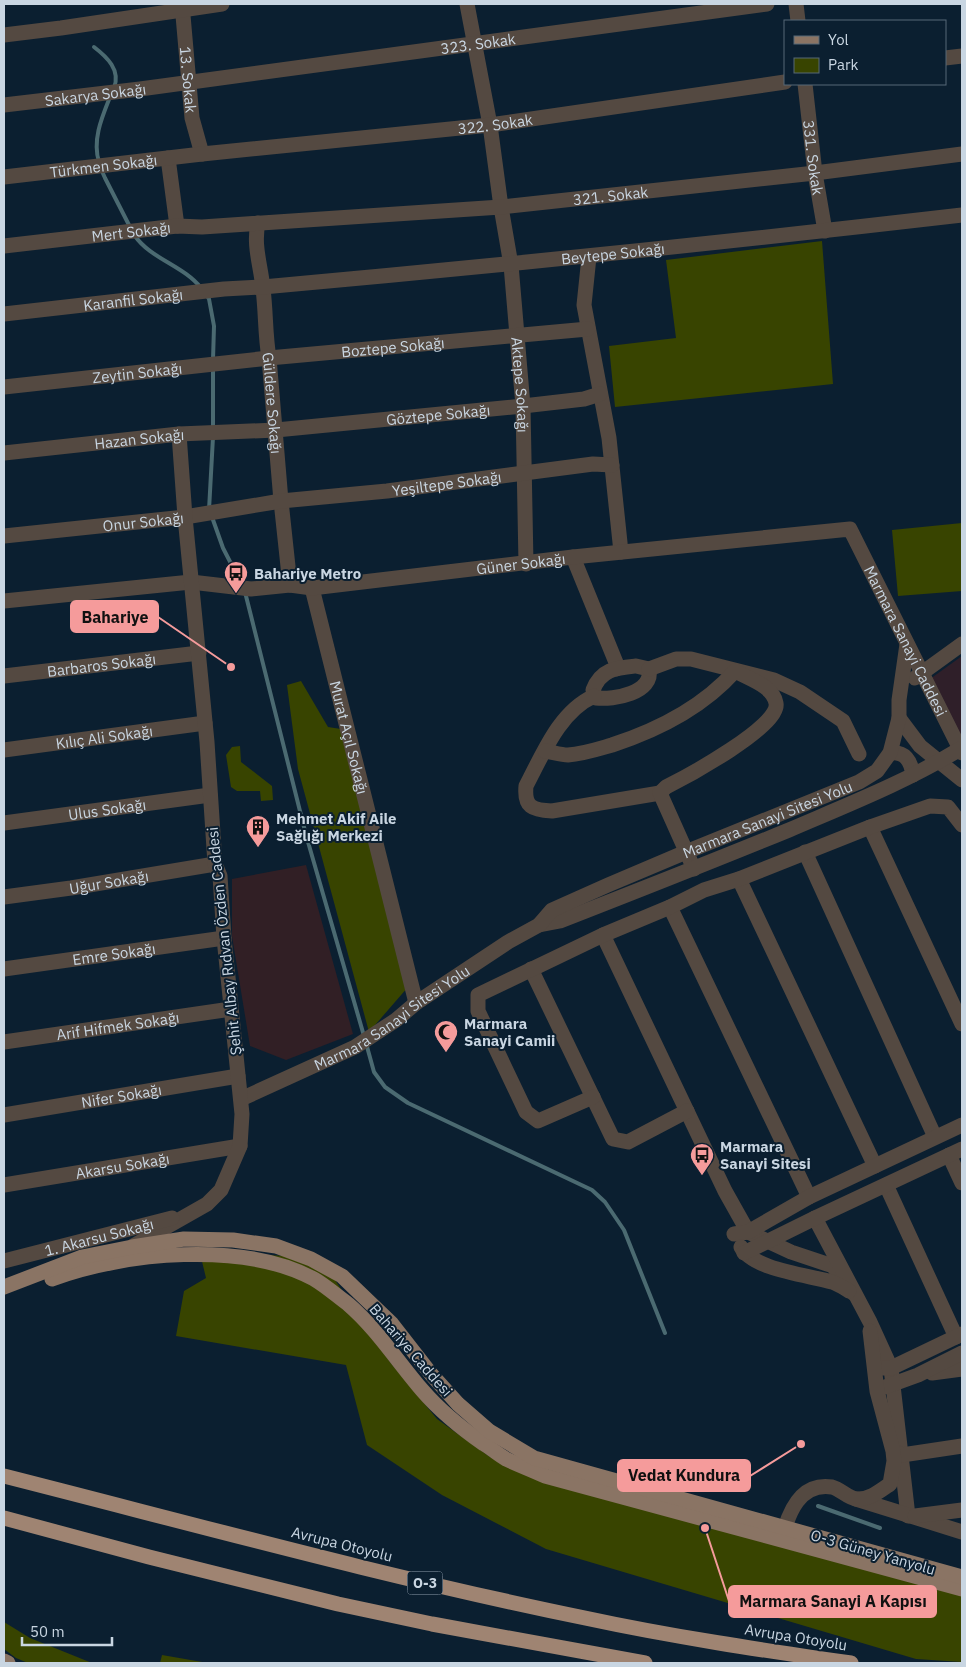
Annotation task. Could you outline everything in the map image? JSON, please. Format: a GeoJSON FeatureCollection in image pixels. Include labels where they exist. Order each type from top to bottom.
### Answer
{"type":"FeatureCollection","features":[{"type":"Feature","properties":{"kind":"highway","name":"Avrupa Otoyolu"},"geometry":{"type":"LineString","coordinates":[[4,1476],[450,1589],[643,1630],[852,1663]]}},
{"type":"Feature","properties":{"kind":"highway"},"geometry":{"type":"LineString","coordinates":[[4,1518],[149,1557],[338,1604],[432,1624],[645,1663]]}},
{"type":"Feature","properties":{"kind":"main road","name":"Bahariye Caddesi"},"geometry":{"type":"LineString","coordinates":[[4,1287],[82,1258],[132,1247],[184,1239],[233,1240],[276,1246],[312,1259],[342,1276],[392,1324],[431,1374],[458,1404],[488,1431],[534,1458],[783,1534]]}},
{"type":"Feature","properties":{"kind":"main road"},"geometry":{"type":"LineString","coordinates":[[4,1297],[66,1274],[117,1262],[184,1254],[252,1258],[292,1270],[315,1280],[348,1305],[371,1327],[422,1391],[457,1426],[505,1459],[545,1476],[783,1534]]}},
{"type":"Feature","properties":{"kind":"main road","name":"O-3 Güney Yanyolu"},"geometry":{"type":"LineString","coordinates":[[783,1534],[962,1576]]}},
{"type":"Feature","properties":{"kind":"main road","name":"O-3 Güney Yanyolu"},"geometry":{"type":"LineString","coordinates":[[783,1534],[962,1589]]}},
{"type":"Feature","properties":{"kind":"main road"},"geometry":{"type":"LineString","coordinates":[[4,1661],[8,1663]]}},
{"type":"Feature","properties":{"kind":"street"},"geometry":{"type":"LineString","coordinates":[[4,35],[70,27],[183,6],[222,4]]}},
{"type":"Feature","properties":{"kind":"street","name":"Aktepe Sokağı"},"geometry":{"type":"LineString","coordinates":[[467,4],[490,125],[500,207],[511,265],[523,406],[526,564]]}},
{"type":"Feature","properties":{"kind":"street","name":"323. Sokak"},"geometry":{"type":"LineString","coordinates":[[188,83],[767,4]]}},
{"type":"Feature","properties":{"kind":"street"},"geometry":{"type":"LineString","coordinates":[[796,4],[798,20]]}},
{"type":"Feature","properties":{"kind":"street","name":"13. Sokak"},"geometry":{"type":"LineString","coordinates":[[183,6],[192,118],[202,154]]}},
{"type":"Feature","properties":{"kind":"street"},"geometry":{"type":"LineString","coordinates":[[946,58],[962,56]]}},
{"type":"Feature","properties":{"kind":"street","name":"322. Sokak"},"geometry":{"type":"LineString","coordinates":[[202,154],[490,125],[784,82]]}},
{"type":"Feature","properties":{"kind":"street","name":"Sakarya Sokağı"},"geometry":{"type":"LineString","coordinates":[[4,105],[188,83]]}},
{"type":"Feature","properties":{"kind":"street","name":"331. Sokak"},"geometry":{"type":"LineString","coordinates":[[805,85],[815,173],[825,231]]}},
{"type":"Feature","properties":{"kind":"street","name":"Türkmen Sokağı"},"geometry":{"type":"LineString","coordinates":[[4,177],[202,154]]}},
{"type":"Feature","properties":{"kind":"street","name":"321. Sokak"},"geometry":{"type":"LineString","coordinates":[[258,223],[500,207],[815,173],[962,154]]}},
{"type":"Feature","properties":{"kind":"street"},"geometry":{"type":"LineString","coordinates":[[168,158],[178,226]]}},
{"type":"Feature","properties":{"kind":"street","name":"Beytepe Sokağı"},"geometry":{"type":"LineString","coordinates":[[263,287],[589,257],[962,215]]}},
{"type":"Feature","properties":{"kind":"street","name":"Mert Sokağı"},"geometry":{"type":"LineString","coordinates":[[4,246],[178,226],[202,227],[258,223]]}},
{"type":"Feature","properties":{"kind":"street","name":"Güldere Sokağı"},"geometry":{"type":"LineString","coordinates":[[258,223],[255,237],[263,287],[266,344],[270,358],[281,502],[290,585]]}},
{"type":"Feature","properties":{"kind":"street"},"geometry":{"type":"LineString","coordinates":[[589,257],[584,305],[609,438],[622,552]]}},
{"type":"Feature","properties":{"kind":"street","name":"Karanfil Sokağı"},"geometry":{"type":"LineString","coordinates":[[4,314],[199,292],[263,287]]}},
{"type":"Feature","properties":{"kind":"street","name":"Boztepe Sokağı"},"geometry":{"type":"LineString","coordinates":[[270,358],[588,329]]}},
{"type":"Feature","properties":{"kind":"street","name":"Zeytin Sokağı"},"geometry":{"type":"LineString","coordinates":[[4,387],[270,358]]}},
{"type":"Feature","properties":{"kind":"street","name":"Göztepe Sokağı"},"geometry":{"type":"LineString","coordinates":[[276,430],[523,406],[584,399],[600,394]]}},
{"type":"Feature","properties":{"kind":"street","name":"Hazan Sokağı"},"geometry":{"type":"LineString","coordinates":[[4,453],[179,434],[276,430]]}},
{"type":"Feature","properties":{"kind":"street"},"geometry":{"type":"LineString","coordinates":[[179,434],[185,517]]}},
{"type":"Feature","properties":{"kind":"street","name":"Yeşiltepe Sokağı"},"geometry":{"type":"LineString","coordinates":[[281,502],[387,491],[593,464],[612,465]]}},
{"type":"Feature","properties":{"kind":"street","name":"Onur Sokağı"},"geometry":{"type":"LineString","coordinates":[[4,536],[185,517],[281,502]]}},
{"type":"Feature","properties":{"kind":"street","name":"Şehit Albay Rıdvan Özden Caddesi"},"geometry":{"type":"LineString","coordinates":[[132,1247],[207,1204],[221,1190],[240,1146],[241,1099],[224,938],[220,876],[215,864],[199,653],[185,517]]}},
{"type":"Feature","properties":{"kind":"street","name":"Güner Sokağı"},"geometry":{"type":"LineString","coordinates":[[4,601],[191,582],[244,588],[290,585],[312,588],[573,557],[850,529]]}},
{"type":"Feature","properties":{"kind":"street","name":"Marmara Sanayi Caddesi"},"geometry":{"type":"LineString","coordinates":[[850,529],[961,751]]}},
{"type":"Feature","properties":{"kind":"street"},"geometry":{"type":"LineString","coordinates":[[573,557],[617,665],[616,668]]}},
{"type":"Feature","properties":{"kind":"street","name":"Murat Açıl Sokağı"},"geometry":{"type":"LineString","coordinates":[[312,588],[416,1002]]}},
{"type":"Feature","properties":{"kind":"street","name":"Marmara Sanayi Sitesi Yolu"},"geometry":{"type":"LineString","coordinates":[[241,1099],[355,1047],[396,1020],[416,1002],[538,924],[552,910],[608,884],[859,782],[877,771],[890,754],[898,718],[907,644]]}},
{"type":"Feature","properties":{"kind":"street"},"geometry":{"type":"LineString","coordinates":[[901,687],[962,644]]}},
{"type":"Feature","properties":{"kind":"street","name":"Barbaros Sokağı"},"geometry":{"type":"LineString","coordinates":[[4,676],[199,653]]}},
{"type":"Feature","properties":{"kind":"street"},"geometry":{"type":"LineString","coordinates":[[594,696],[593,690],[601,676],[616,668],[636,666],[650,669],[676,659],[691,659],[774,680],[800,692],[842,721],[859,754]]}},
{"type":"Feature","properties":{"kind":"street"},"geometry":{"type":"LineString","coordinates":[[594,696],[604,699],[633,692],[648,682],[650,679],[650,669]]}},
{"type":"Feature","properties":{"kind":"street"},"geometry":{"type":"LineString","coordinates":[[594,696],[582,704],[559,726],[526,786],[525,795],[530,806],[538,810],[552,811],[660,793],[666,787],[735,748],[757,731],[775,712],[776,701],[767,689],[735,671]]}},
{"type":"Feature","properties":{"kind":"street"},"geometry":{"type":"LineString","coordinates":[[545,751],[566,755],[589,752],[655,729],[693,707],[721,687],[735,671]]}},
{"type":"Feature","properties":{"kind":"street"},"geometry":{"type":"LineString","coordinates":[[898,718],[920,746],[962,780]]}},
{"type":"Feature","properties":{"kind":"street","name":"Kılıç Ali Sokağı"},"geometry":{"type":"LineString","coordinates":[[4,750],[205,723]]}},
{"type":"Feature","properties":{"kind":"street","name":"Marmara Sanayi Sitesi Yolu"},"geometry":{"type":"LineString","coordinates":[[538,924],[560,921],[694,869],[873,795],[961,751]]}},
{"type":"Feature","properties":{"kind":"street"},"geometry":{"type":"LineString","coordinates":[[890,754],[897,752],[903,755],[910,762],[913,775]]}},
{"type":"Feature","properties":{"kind":"street"},"geometry":{"type":"LineString","coordinates":[[660,793],[694,869]]}},
{"type":"Feature","properties":{"kind":"street","name":"Ulus Sokağı"},"geometry":{"type":"LineString","coordinates":[[4,823],[210,795]]}},
{"type":"Feature","properties":{"kind":"street"},"geometry":{"type":"LineString","coordinates":[[593,1097],[538,1121],[526,1112],[478,1011],[478,995],[603,935],[670,907],[704,890],[739,879],[870,827],[930,806],[948,807],[962,825]]}},
{"type":"Feature","properties":{"kind":"street"},"geometry":{"type":"LineString","coordinates":[[870,827],[962,1024]]}},
{"type":"Feature","properties":{"kind":"street"},"geometry":{"type":"LineString","coordinates":[[805,852],[934,1137]]}},
{"type":"Feature","properties":{"kind":"street","name":"Uğur Sokağı"},"geometry":{"type":"LineString","coordinates":[[4,897],[215,864]]}},
{"type":"Feature","properties":{"kind":"street"},"geometry":{"type":"LineString","coordinates":[[739,879],[875,1166]]}},
{"type":"Feature","properties":{"kind":"street"},"geometry":{"type":"LineString","coordinates":[[670,907],[809,1198]]}},
{"type":"Feature","properties":{"kind":"street"},"geometry":{"type":"LineString","coordinates":[[603,935],[725,1191],[741,1233],[744,1253]]}},
{"type":"Feature","properties":{"kind":"street","name":"Emre Sokağı"},"geometry":{"type":"LineString","coordinates":[[4,969],[224,938]]}},
{"type":"Feature","properties":{"kind":"street"},"geometry":{"type":"LineString","coordinates":[[532,969],[613,1139],[628,1142],[687,1111]]}},
{"type":"Feature","properties":{"kind":"street","name":"Arif Hifmek Sokağı"},"geometry":{"type":"LineString","coordinates":[[4,1042],[231,1009]]}},
{"type":"Feature","properties":{"kind":"street","name":"Nifer Sokağı"},"geometry":{"type":"LineString","coordinates":[[4,1115],[238,1076]]}},
{"type":"Feature","properties":{"kind":"street"},"geometry":{"type":"LineString","coordinates":[[741,1233],[809,1198],[962,1125]]}},
{"type":"Feature","properties":{"kind":"street","name":"Akarsu Sokağı"},"geometry":{"type":"LineString","coordinates":[[4,1185],[240,1146]]}},
{"type":"Feature","properties":{"kind":"street"},"geometry":{"type":"LineString","coordinates":[[744,1253],[956,1152],[962,1183]]}},
{"type":"Feature","properties":{"kind":"street"},"geometry":{"type":"LineString","coordinates":[[877,1391],[892,1375],[959,1335],[886,1185]]}},
{"type":"Feature","properties":{"kind":"street","name":"1. Akarsu Sokağı"},"geometry":{"type":"LineString","coordinates":[[4,1262],[194,1213]]}},
{"type":"Feature","properties":{"kind":"street"},"geometry":{"type":"LineString","coordinates":[[815,1218],[870,1322],[892,1375],[898,1453],[908,1516]]}},
{"type":"Feature","properties":{"kind":"street"},"geometry":{"type":"LineString","coordinates":[[741,1233],[833,1266],[853,1293]]}},
{"type":"Feature","properties":{"kind":"street"},"geometry":{"type":"LineString","coordinates":[[744,1253],[771,1268],[833,1282],[853,1293]]}},
{"type":"Feature","properties":{"kind":"street"},"geometry":{"type":"LineString","coordinates":[[855,1499],[875,1495],[890,1484],[894,1461],[898,1453],[877,1391],[873,1368],[870,1322]]}},
{"type":"Feature","properties":{"kind":"street"},"geometry":{"type":"LineString","coordinates":[[918,1375],[962,1353]]}},
{"type":"Feature","properties":{"kind":"street"},"geometry":{"type":"LineString","coordinates":[[873,1368],[892,1375],[918,1375],[962,1369]]}},
{"type":"Feature","properties":{"kind":"street"},"geometry":{"type":"LineString","coordinates":[[898,1453],[962,1446]]}},
{"type":"Feature","properties":{"kind":"street"},"geometry":{"type":"LineString","coordinates":[[783,1534],[801,1495],[813,1487],[833,1487],[855,1499],[962,1532]]}},
{"type":"Feature","properties":{"kind":"street"},"geometry":{"type":"LineString","coordinates":[[908,1516],[962,1510]]}},
{"type":"Feature","properties":{"kind":"shaded area"},"geometry":{"type":"Polygon","coordinates":[[[962,656],[962,746],[930,679],[962,656]]]}},
{"type":"Feature","properties":{"kind":"shaded area"},"geometry":{"type":"Polygon","coordinates":[[[306,865],[353,1034],[286,1060],[250,1046],[232,936],[232,879],[306,865]]]}},
{"type":"Feature","properties":{"kind":"green space"},"geometry":{"type":"Polygon","coordinates":[[[822,241],[833,384],[615,407],[609,346],[676,338],[666,260],[822,241]]]}},
{"type":"Feature","properties":{"kind":"green space"},"geometry":{"type":"Polygon","coordinates":[[[962,523],[962,591],[898,596],[892,530],[962,523]]]}},
{"type":"Feature","properties":{"kind":"green space"},"geometry":{"type":"Polygon","coordinates":[[[301,681],[328,727],[341,729],[408,987],[369,1032],[298,769],[287,685],[301,681]]]}},
{"type":"Feature","properties":{"kind":"green space"},"geometry":{"type":"Polygon","coordinates":[[[240,746],[241,762],[272,786],[273,800],[261,801],[260,791],[237,791],[231,787],[226,755],[232,747],[240,746]]]}},
{"type":"Feature","properties":{"kind":"green space"},"geometry":{"type":"Polygon","coordinates":[[[200,1253],[293,1256],[333,1277],[390,1362],[437,1419],[490,1457],[962,1595],[962,1662],[916,1659],[546,1549],[442,1495],[367,1445],[346,1365],[176,1336],[184,1291],[206,1278],[200,1253]]]}},
{"type":"Feature","properties":{"kind":"green space"},"geometry":{"type":"Polygon","coordinates":[[[4,1622],[30,1638],[92,1663],[28,1663],[16,1658],[4,1649],[4,1622]]]}},
{"type":"Feature","properties":{"kind":"green space"},"geometry":{"type":"Polygon","coordinates":[[[162,1655],[208,1663],[160,1663],[162,1655]]]}},
{"type":"Feature","properties":{"kind":"waterway"},"geometry":{"type":"LineString","coordinates":[[94,47],[104,55],[114,70],[116,75],[114,88]]}},
{"type":"Feature","properties":{"kind":"waterway"},"geometry":{"type":"LineString","coordinates":[[99,162],[97,137],[110,97]]}},
{"type":"Feature","properties":{"kind":"waterway"},"geometry":{"type":"LineString","coordinates":[[101,169],[130,227]]}},
{"type":"Feature","properties":{"kind":"waterway"},"geometry":{"type":"LineString","coordinates":[[135,236],[150,251],[186,274],[201,288]]}},
{"type":"Feature","properties":{"kind":"waterway"},"geometry":{"type":"LineString","coordinates":[[207,296],[214,326],[213,360]]}},
{"type":"Feature","properties":{"kind":"waterway"},"geometry":{"type":"LineString","coordinates":[[213,367],[213,430]]}},
{"type":"Feature","properties":{"kind":"waterway"},"geometry":{"type":"LineString","coordinates":[[209,510],[213,437]]}},
{"type":"Feature","properties":{"kind":"waterway"},"geometry":{"type":"LineString","coordinates":[[212,517],[223,548],[241,583]]}},
{"type":"Feature","properties":{"kind":"waterway"},"geometry":{"type":"LineString","coordinates":[[245,592],[306,835],[364,1036]]}},
{"type":"Feature","properties":{"kind":"waterway"},"geometry":{"type":"LineString","coordinates":[[366,1043],[374,1072],[385,1087],[408,1103],[592,1190],[605,1202],[624,1230],[665,1333]]}},
{"type":"Feature","properties":{"kind":"waterway"},"geometry":{"type":"LineString","coordinates":[[818,1506],[880,1528]]}},
{"type":"Feature","properties":{"kind":"place","name":"Bahariye Metro"},"geometry":{"type":"Point","coordinates":[236,594]}},
{"type":"Feature","properties":{"kind":"place","name":"Bahariye"},"geometry":{"type":"Point","coordinates":[231,667]}},
{"type":"Feature","properties":{"kind":"place","name":"Mehmet Akif Aile Sağlığı Merkezi"},"geometry":{"type":"Point","coordinates":[258,848]}},
{"type":"Feature","properties":{"kind":"place","name":"Marmara Sanayi Camii"},"geometry":{"type":"Point","coordinates":[446,1053]}},
{"type":"Feature","properties":{"kind":"place","name":"Marmara Sanayi Sitesi"},"geometry":{"type":"Point","coordinates":[702,1176]}},
{"type":"Feature","properties":{"kind":"place","name":"Vedat Kundura"},"geometry":{"type":"Point","coordinates":[801,1444]}},
{"type":"Feature","properties":{"kind":"place","name":"Marmara Sanayi A Kapısı"},"geometry":{"type":"Point","coordinates":[705,1528]}}]}
